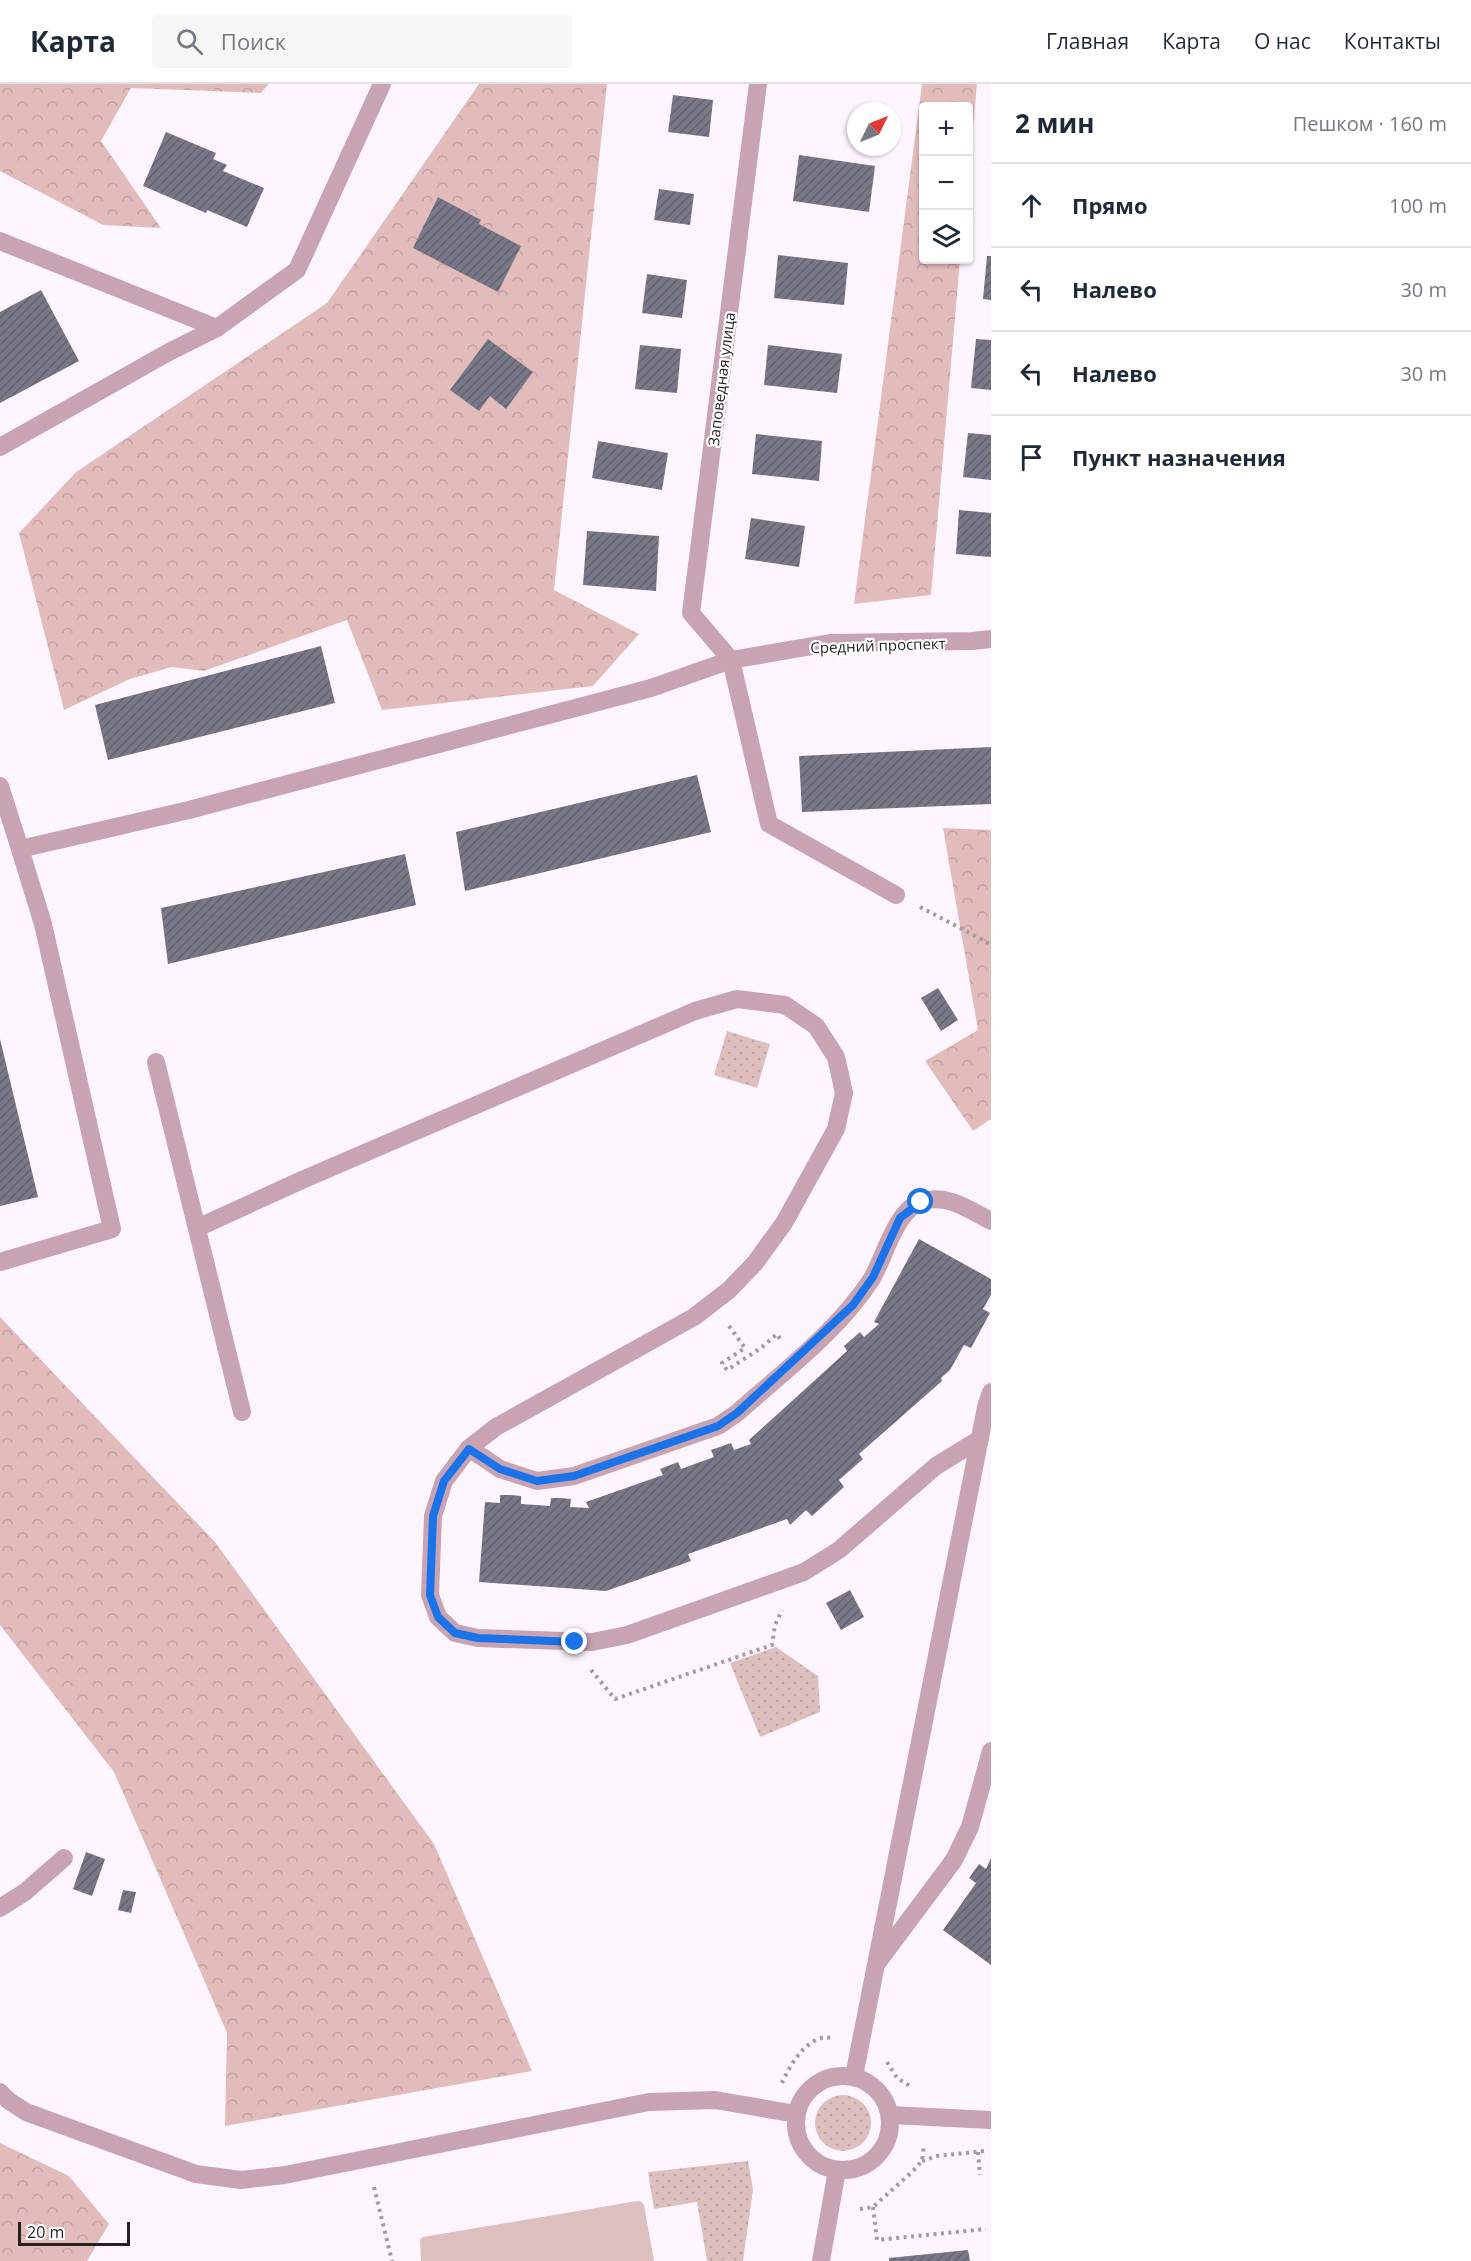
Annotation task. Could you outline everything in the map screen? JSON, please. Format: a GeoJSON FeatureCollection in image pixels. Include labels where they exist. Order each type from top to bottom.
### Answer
{"type":"FeatureCollection","features":[{"type":"Feature","properties":{"kind":"street"},"geometry":{"type":"LineString","coordinates":[[0,447],[216,328],[297,270],[382,84]]}},
{"type":"Feature","properties":{"kind":"street","name":"Заповедная улица"},"geometry":{"type":"LineString","coordinates":[[731,660],[691,613],[758,84]]}},
{"type":"Feature","properties":{"kind":"street"},"geometry":{"type":"LineString","coordinates":[[0,241],[216,328]]}},
{"type":"Feature","properties":{"kind":"street","name":"Средний проспект"},"geometry":{"type":"LineString","coordinates":[[20,849],[189,810],[640,691],[731,660],[830,643],[991,639]]}},
{"type":"Feature","properties":{"kind":"street"},"geometry":{"type":"LineString","coordinates":[[731,660],[769,824],[896,895]]}},
{"type":"Feature","properties":{"kind":"street"},"geometry":{"type":"LineString","coordinates":[[0,786],[43,924],[112,1229],[0,1262]]}},
{"type":"Feature","properties":{"kind":"street"},"geometry":{"type":"LineString","coordinates":[[197,1228],[302,1180],[695,1011],[737,999],[785,1005],[816,1026],[836,1057],[843,1093],[836,1129],[784,1223],[755,1263],[729,1290],[694,1317],[496,1427],[469,1449],[444,1481],[433,1516],[430,1595],[438,1617],[455,1633],[478,1638],[592,1642],[627,1635],[804,1572],[839,1550],[936,1466],[980,1439]]}},
{"type":"Feature","properties":{"kind":"street"},"geometry":{"type":"LineString","coordinates":[[156,1062],[242,1412]]}},
{"type":"Feature","properties":{"kind":"street"},"geometry":{"type":"LineString","coordinates":[[469,1449],[500,1469],[537,1481],[574,1476],[718,1426],[737,1413],[853,1305],[873,1277],[900,1218],[921,1202],[951,1200],[991,1221]]}},
{"type":"Feature","properties":{"kind":"street"},"geometry":{"type":"LineString","coordinates":[[854,2076],[874,1966],[986,1407],[991,1392]]}},
{"type":"Feature","properties":{"kind":"street"},"geometry":{"type":"LineString","coordinates":[[874,1966],[954,1860],[970,1827],[991,1751]]}},
{"type":"Feature","properties":{"kind":"street"},"geometry":{"type":"LineString","coordinates":[[0,1908],[25,1892],[64,1858]]}},
{"type":"Feature","properties":{"kind":"street"},"geometry":{"type":"LineString","coordinates":[[838,2075],[854,2076],[867,2082],[878,2091],[886,2103],[890,2115],[889,2132],[885,2145],[876,2157],[864,2165],[837,2170],[822,2166],[800,2145],[796,2131],[796,2114],[800,2101],[809,2088],[822,2079],[838,2075]]}},
{"type":"Feature","properties":{"kind":"street"},"geometry":{"type":"LineString","coordinates":[[0,2092],[26,2112],[196,2174],[241,2180],[285,2175],[649,2102],[714,2100],[796,2114]]}},
{"type":"Feature","properties":{"kind":"street"},"geometry":{"type":"LineString","coordinates":[[890,2115],[991,2120]]}},
{"type":"Feature","properties":{"kind":"street"},"geometry":{"type":"LineString","coordinates":[[821,2261],[837,2170]]}},
{"type":"Feature","properties":{"kind":"path"},"geometry":{"type":"LineString","coordinates":[[896,895],[991,946]]}},
{"type":"Feature","properties":{"kind":"path"},"geometry":{"type":"LineString","coordinates":[[730,1327],[745,1348],[722,1363],[726,1370],[761,1348],[777,1334],[783,1342]]}},
{"type":"Feature","properties":{"kind":"path"},"geometry":{"type":"LineString","coordinates":[[575,1642],[585,1660],[615,1699],[772,1646],[775,1625],[784,1607],[798,1593],[804,1572]]}},
{"type":"Feature","properties":{"kind":"path"},"geometry":{"type":"LineString","coordinates":[[771,2109],[783,2080],[802,2051],[814,2040],[826,2037],[834,2039]]}},
{"type":"Feature","properties":{"kind":"path"},"geometry":{"type":"LineString","coordinates":[[885,2059],[897,2078],[918,2088]]}},
{"type":"Feature","properties":{"kind":"path"},"geometry":{"type":"LineString","coordinates":[[922,2161],[924,2140]]}},
{"type":"Feature","properties":{"kind":"path"},"geometry":{"type":"LineString","coordinates":[[850,2207],[861,2209],[873,2207],[922,2161],[937,2156],[991,2150]]}},
{"type":"Feature","properties":{"kind":"path"},"geometry":{"type":"LineString","coordinates":[[978,2152],[980,2175]]}},
{"type":"Feature","properties":{"kind":"path"},"geometry":{"type":"LineString","coordinates":[[376,2195],[392,2261]]}},
{"type":"Feature","properties":{"kind":"path"},"geometry":{"type":"LineString","coordinates":[[873,2207],[877,2240],[986,2229]]}},
{"type":"Feature","properties":{"kind":"shaded area"},"geometry":{"type":"Polygon","coordinates":[[[727,1031],[770,1044],[757,1088],[714,1075],[727,1031]]]}},
{"type":"Feature","properties":{"kind":"shaded area"},"geometry":{"type":"Polygon","coordinates":[[[776,1647],[818,1676],[820,1712],[760,1737],[730,1663],[776,1647]]]}},
{"type":"Feature","properties":{"kind":"shaded area"},"geometry":{"type":"Polygon","coordinates":[[[843,2095],[854,2097],[863,2103],[869,2112],[871,2123],[869,2134],[863,2143],[854,2149],[843,2151],[832,2149],[823,2143],[817,2134],[815,2123],[817,2112],[823,2103],[832,2097],[843,2095]]]}},
{"type":"Feature","properties":{"kind":"shaded area"},"geometry":{"type":"Polygon","coordinates":[[[748,2161],[753,2189],[743,2261],[707,2261],[697,2202],[654,2209],[648,2172],[748,2161]]]}},
{"type":"Feature","properties":{"kind":"shaded area"},"geometry":{"type":"Polygon","coordinates":[[[637,2201],[644,2205],[654,2261],[421,2261],[420,2239],[423,2237],[637,2201]]]}},
{"type":"Feature","properties":{"kind":"green space"},"geometry":{"type":"Polygon","coordinates":[[[0,84],[269,84],[261,93],[131,88],[101,141],[161,228],[103,225],[0,171],[0,84]]]}},
{"type":"Feature","properties":{"kind":"green space"},"geometry":{"type":"Polygon","coordinates":[[[479,84],[607,84],[554,590],[639,634],[593,686],[382,710],[347,620],[204,671],[172,667],[130,679],[64,710],[19,533],[76,472],[327,303],[479,84]]]}},
{"type":"Feature","properties":{"kind":"green space"},"geometry":{"type":"Polygon","coordinates":[[[922,84],[977,84],[973,128],[973,102],[920,102],[922,84]]]}},
{"type":"Feature","properties":{"kind":"green space"},"geometry":{"type":"Polygon","coordinates":[[[919,107],[919,264],[960,264],[931,595],[854,604],[919,107]]]}},
{"type":"Feature","properties":{"kind":"green space"},"geometry":{"type":"Polygon","coordinates":[[[943,828],[991,830],[991,1119],[973,1131],[925,1061],[978,1030],[943,828]]]}},
{"type":"Feature","properties":{"kind":"green space"},"geometry":{"type":"Polygon","coordinates":[[[0,1317],[215,1542],[434,1844],[532,2071],[225,2126],[227,2033],[114,1772],[0,1625],[0,1317]]]}},
{"type":"Feature","properties":{"kind":"green space"},"geometry":{"type":"Polygon","coordinates":[[[0,2143],[69,2176],[109,2224],[87,2261],[0,2261],[0,2143]]]}},
{"type":"Feature","properties":{"kind":"building"},"geometry":{"type":"Polygon","coordinates":[[[673,95],[713,100],[709,137],[668,132],[673,95]]]}},
{"type":"Feature","properties":{"kind":"building"},"geometry":{"type":"Polygon","coordinates":[[[166,132],[216,153],[213,159],[227,165],[223,171],[264,188],[247,227],[207,210],[206,213],[143,186],[166,132]]]}},
{"type":"Feature","properties":{"kind":"building"},"geometry":{"type":"Polygon","coordinates":[[[799,155],[875,166],[869,212],[793,201],[799,155]]]}},
{"type":"Feature","properties":{"kind":"building"},"geometry":{"type":"Polygon","coordinates":[[[659,189],[694,194],[690,225],[654,220],[659,189]]]}},
{"type":"Feature","properties":{"kind":"building"},"geometry":{"type":"Polygon","coordinates":[[[438,197],[481,220],[479,224],[521,246],[498,292],[413,248],[438,197]]]}},
{"type":"Feature","properties":{"kind":"building"},"geometry":{"type":"Polygon","coordinates":[[[778,255],[848,263],[844,305],[774,298],[778,255]]]}},
{"type":"Feature","properties":{"kind":"building"},"geometry":{"type":"Polygon","coordinates":[[[987,256],[991,256],[991,300],[983,299],[987,256]]]}},
{"type":"Feature","properties":{"kind":"building"},"geometry":{"type":"Polygon","coordinates":[[[647,274],[687,280],[682,318],[642,313],[647,274]]]}},
{"type":"Feature","properties":{"kind":"building"},"geometry":{"type":"Polygon","coordinates":[[[41,290],[79,361],[0,403],[0,312],[41,290]]]}},
{"type":"Feature","properties":{"kind":"building"},"geometry":{"type":"Polygon","coordinates":[[[488,339],[533,372],[506,409],[490,396],[479,411],[450,390],[488,339]]]}},
{"type":"Feature","properties":{"kind":"building"},"geometry":{"type":"Polygon","coordinates":[[[976,339],[991,340],[991,390],[971,388],[976,339]]]}},
{"type":"Feature","properties":{"kind":"building"},"geometry":{"type":"Polygon","coordinates":[[[640,345],[681,349],[677,393],[635,389],[640,345]]]}},
{"type":"Feature","properties":{"kind":"building"},"geometry":{"type":"Polygon","coordinates":[[[768,345],[842,354],[837,393],[764,385],[768,345]]]}},
{"type":"Feature","properties":{"kind":"building"},"geometry":{"type":"Polygon","coordinates":[[[968,433],[991,435],[991,480],[963,477],[968,433]]]}},
{"type":"Feature","properties":{"kind":"building"},"geometry":{"type":"Polygon","coordinates":[[[756,434],[822,441],[819,481],[752,474],[756,434]]]}},
{"type":"Feature","properties":{"kind":"building"},"geometry":{"type":"Polygon","coordinates":[[[598,441],[668,453],[662,490],[592,478],[598,441]]]}},
{"type":"Feature","properties":{"kind":"building"},"geometry":{"type":"Polygon","coordinates":[[[959,510],[991,513],[991,557],[956,554],[959,510]]]}},
{"type":"Feature","properties":{"kind":"building"},"geometry":{"type":"Polygon","coordinates":[[[751,518],[805,526],[799,567],[745,559],[751,518]]]}},
{"type":"Feature","properties":{"kind":"building"},"geometry":{"type":"Polygon","coordinates":[[[587,531],[659,536],[656,591],[583,585],[587,531]]]}},
{"type":"Feature","properties":{"kind":"building"},"geometry":{"type":"Polygon","coordinates":[[[321,646],[335,703],[108,760],[95,705],[321,646]]]}},
{"type":"Feature","properties":{"kind":"building"},"geometry":{"type":"Polygon","coordinates":[[[991,747],[991,804],[802,812],[799,756],[991,747]]]}},
{"type":"Feature","properties":{"kind":"building"},"geometry":{"type":"Polygon","coordinates":[[[697,775],[711,832],[465,891],[456,832],[697,775]]]}},
{"type":"Feature","properties":{"kind":"building"},"geometry":{"type":"Polygon","coordinates":[[[405,854],[416,905],[168,964],[161,908],[405,854]]]}},
{"type":"Feature","properties":{"kind":"building"},"geometry":{"type":"Polygon","coordinates":[[[938,988],[958,1020],[941,1031],[921,998],[938,988]]]}},
{"type":"Feature","properties":{"kind":"building"},"geometry":{"type":"Polygon","coordinates":[[[0,1039],[38,1197],[0,1206],[0,1039]]]}},
{"type":"Feature","properties":{"kind":"building"},"geometry":{"type":"Polygon","coordinates":[[[919,1239],[991,1279],[991,1295],[983,1309],[990,1313],[971,1348],[964,1345],[950,1370],[941,1378],[942,1381],[859,1454],[863,1459],[839,1480],[844,1487],[812,1516],[806,1510],[790,1525],[787,1519],[688,1554],[691,1561],[606,1591],[479,1582],[485,1502],[500,1503],[500,1495],[511,1495],[521,1496],[521,1504],[550,1506],[551,1498],[561,1498],[571,1499],[570,1507],[589,1508],[586,1502],[663,1475],[660,1469],[678,1462],[681,1469],[714,1457],[711,1450],[731,1443],[734,1450],[751,1444],[749,1440],[847,1351],[844,1346],[860,1332],[864,1337],[879,1324],[874,1322],[919,1239]]]}},
{"type":"Feature","properties":{"kind":"building"},"geometry":{"type":"Polygon","coordinates":[[[850,1590],[864,1617],[841,1630],[826,1603],[850,1590]]]}},
{"type":"Feature","properties":{"kind":"building"},"geometry":{"type":"Polygon","coordinates":[[[86,1852],[105,1859],[92,1896],[73,1889],[86,1852]]]}},
{"type":"Feature","properties":{"kind":"building"},"geometry":{"type":"Polygon","coordinates":[[[991,1858],[991,1965],[943,1930],[976,1883],[969,1878],[979,1864],[986,1869],[991,1858]]]}},
{"type":"Feature","properties":{"kind":"building"},"geometry":{"type":"Polygon","coordinates":[[[123,1890],[136,1892],[131,1913],[118,1910],[123,1890]]]}},
{"type":"Feature","properties":{"kind":"building"},"geometry":{"type":"Polygon","coordinates":[[[968,2250],[970,2261],[889,2261],[889,2258],[968,2250]]]}},
{"type":"Feature","properties":{"kind":"route"},"geometry":{"type":"LineString","coordinates":[[575,1642],[478,1638],[455,1633],[438,1617],[430,1595],[433,1516],[444,1481],[469,1449],[500,1469],[537,1481],[574,1476],[718,1426],[737,1413],[824,1335],[853,1305],[873,1277],[900,1218],[921,1202]]}}]}
